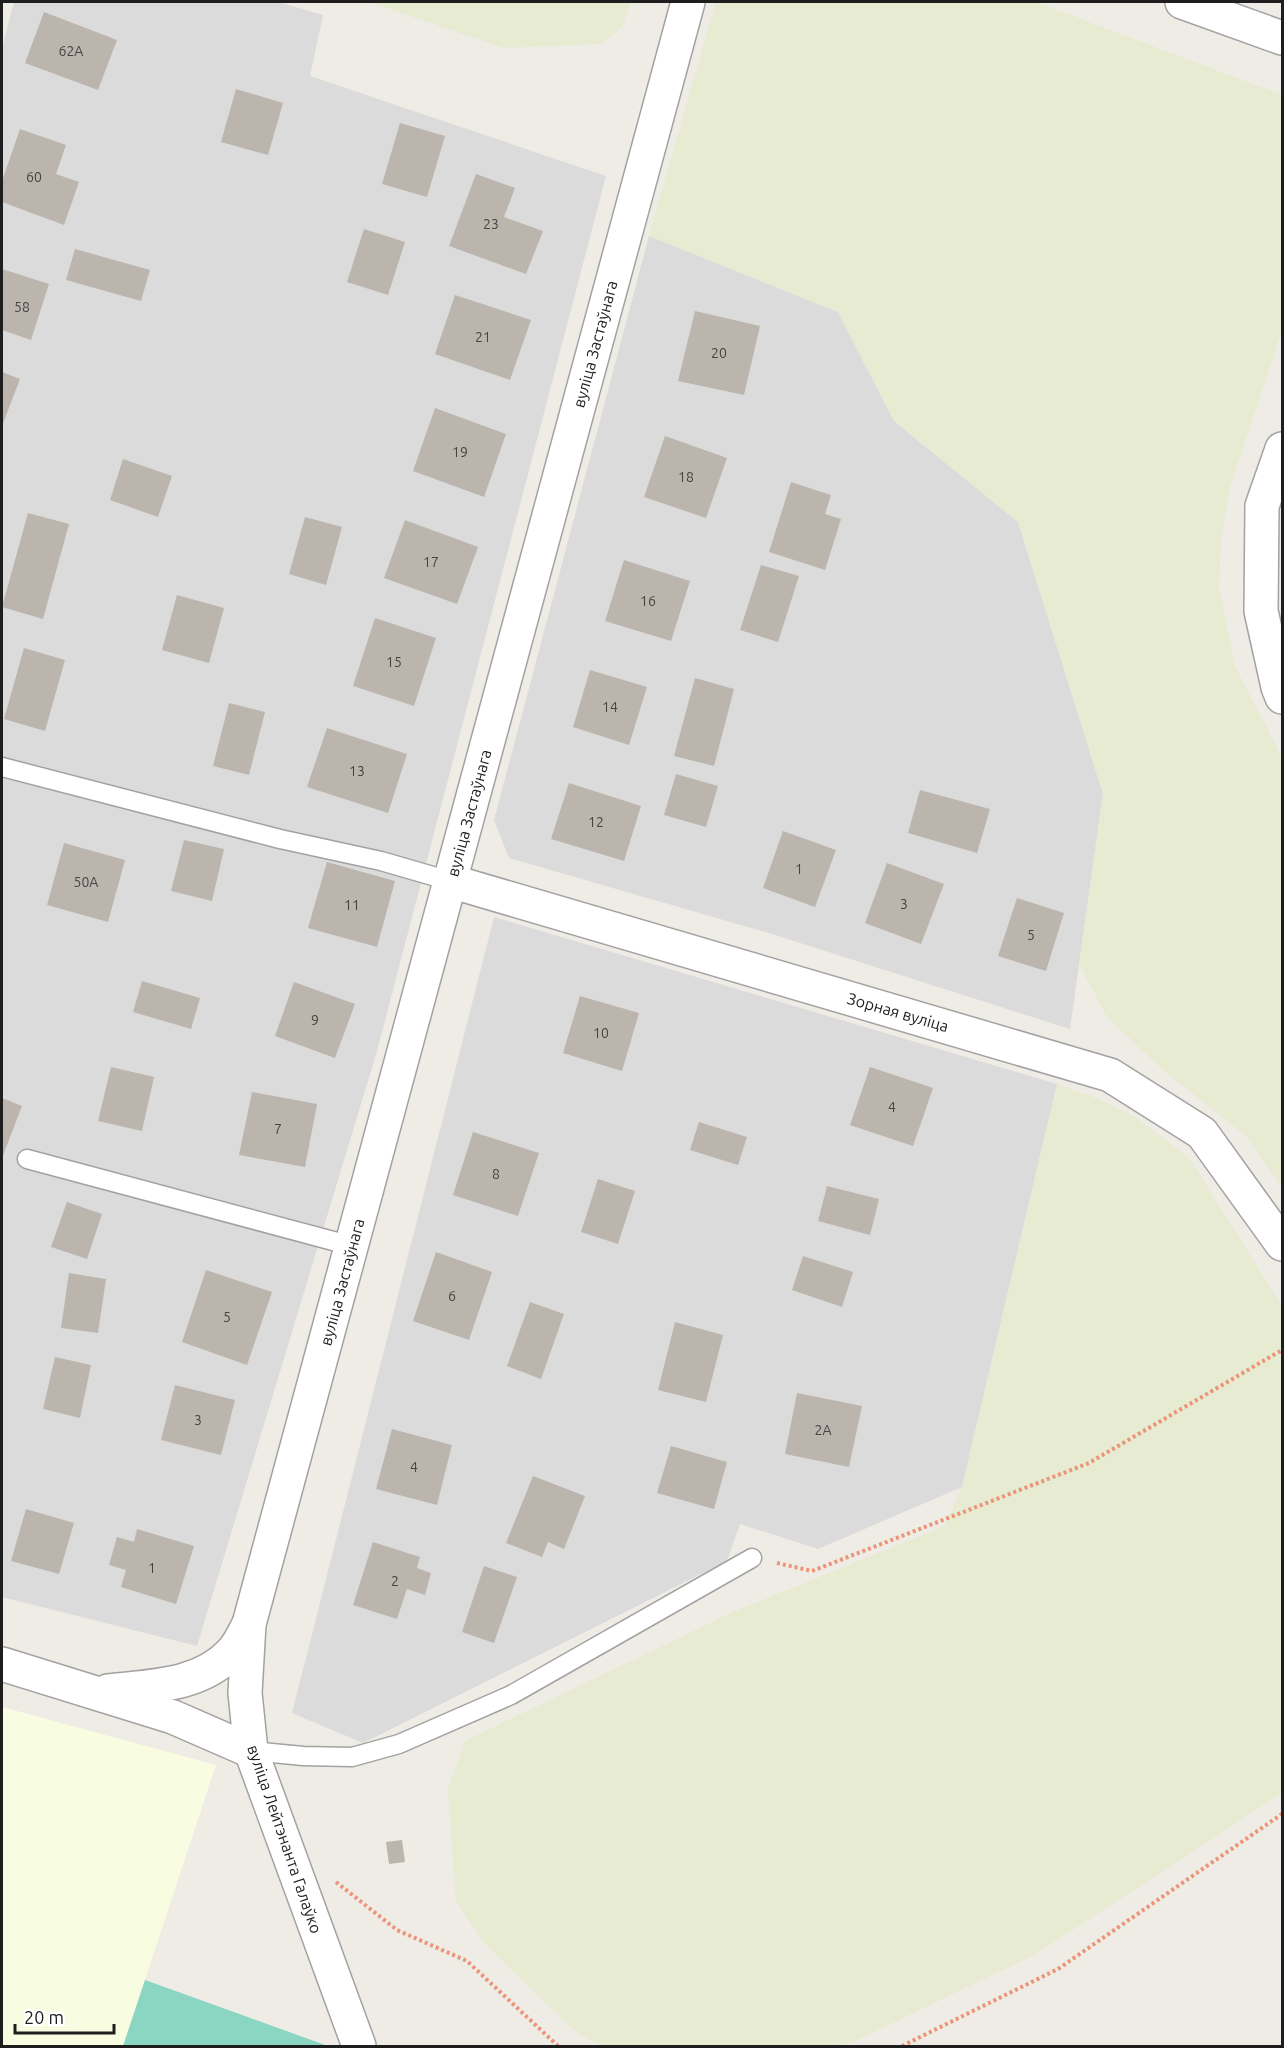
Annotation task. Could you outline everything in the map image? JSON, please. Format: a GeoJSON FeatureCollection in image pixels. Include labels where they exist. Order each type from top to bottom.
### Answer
{"type":"FeatureCollection","features":[{"type":"Feature","properties":{"kind":"street","name":"вуліца Застаўнага"},"geometry":{"type":"LineString","coordinates":[[249,1624],[688,2]]}},
{"type":"Feature","properties":{"kind":"street"},"geometry":{"type":"LineString","coordinates":[[1182,2],[1282,38]]}},
{"type":"Feature","properties":{"kind":"street"},"geometry":{"type":"LineString","coordinates":[[1282,449],[1262,506],[1261,599],[1264,622],[1282,697]]}},
{"type":"Feature","properties":{"kind":"street","name":"Зорная вуліца"},"geometry":{"type":"LineString","coordinates":[[450,881],[1110,1075],[1202,1133],[1282,1244]]}},
{"type":"Feature","properties":{"kind":"street"},"geometry":{"type":"LineString","coordinates":[[98,1693],[170,1683],[205,1675],[232,1652],[249,1624]]}},
{"type":"Feature","properties":{"kind":"street","name":"вуліца Лейтэнанта Галаўко"},"geometry":{"type":"LineString","coordinates":[[249,1624],[245,1694],[251,1751],[359,2046]]}},
{"type":"Feature","properties":{"kind":"street"},"geometry":{"type":"LineString","coordinates":[[2,1664],[173,1717],[251,1751]]}},
{"type":"Feature","properties":{"kind":"lane"},"geometry":{"type":"LineString","coordinates":[[2,767],[280,839],[381,861],[450,881]]}},
{"type":"Feature","properties":{"kind":"lane"},"geometry":{"type":"LineString","coordinates":[[27,1159],[352,1246]]}},
{"type":"Feature","properties":{"kind":"lane"},"geometry":{"type":"LineString","coordinates":[[251,1751],[303,1756],[352,1757],[399,1744],[512,1695],[752,1558]]}},
{"type":"Feature","properties":{"kind":"path"},"geometry":{"type":"LineString","coordinates":[[752,1558],[812,1571],[1089,1463],[1282,1350]]}},
{"type":"Feature","properties":{"kind":"path"},"geometry":{"type":"LineString","coordinates":[[902,2046],[1058,1969],[1282,1814]]}},
{"type":"Feature","properties":{"kind":"path"},"geometry":{"type":"LineString","coordinates":[[289,1853],[300,1854],[397,1930],[467,1961],[558,2046]]}},
{"type":"Feature","properties":{"kind":"shaded area"},"geometry":{"type":"Polygon","coordinates":[[[14,2],[278,2],[323,15],[310,76],[606,176],[377,1051],[197,1646],[2,1597],[2,48],[14,2]]]}},
{"type":"Feature","properties":{"kind":"shaded area"},"geometry":{"type":"Polygon","coordinates":[[[369,2],[631,2],[622,27],[601,44],[504,48],[369,2]]]}},
{"type":"Feature","properties":{"kind":"shaded area"},"geometry":{"type":"Polygon","coordinates":[[[716,2],[1036,2],[1282,95],[1282,331],[1229,490],[1221,540],[1219,588],[1235,666],[1282,757],[1282,1187],[1245,1135],[1164,1071],[1107,1017],[1079,964],[1103,794],[1018,522],[894,421],[838,312],[649,236],[716,2]]]}},
{"type":"Feature","properties":{"kind":"shaded area"},"geometry":{"type":"Polygon","coordinates":[[[649,236],[838,312],[894,421],[1018,522],[1103,794],[1070,1029],[772,934],[509,858],[494,820],[649,236]]]}},
{"type":"Feature","properties":{"kind":"shaded area"},"geometry":{"type":"Polygon","coordinates":[[[494,917],[1057,1084],[962,1487],[818,1549],[740,1524],[727,1561],[363,1743],[292,1713],[494,917]]]}},
{"type":"Feature","properties":{"kind":"shaded area"},"geometry":{"type":"Polygon","coordinates":[[[1057,1084],[1103,1101],[1138,1119],[1190,1159],[1282,1306],[1282,1793],[1036,1954],[855,2041],[838,2046],[602,2046],[577,2033],[485,1944],[456,1901],[448,1788],[465,1741],[733,1612],[945,1526],[962,1487],[1057,1084]]]}},
{"type":"Feature","properties":{"kind":"shaded area"},"geometry":{"type":"Polygon","coordinates":[[[2,1707],[216,1765],[123,2046],[2,2046],[2,1707]]]}},
{"type":"Feature","properties":{"kind":"green space"},"geometry":{"type":"Polygon","coordinates":[[[145,1980],[328,2046],[123,2046],[145,1980]]]}},
{"type":"Feature","properties":{"kind":"building"},"geometry":{"type":"Polygon","coordinates":[[[44,12],[117,40],[98,90],[25,63],[44,12]]]}},
{"type":"Feature","properties":{"kind":"building"},"geometry":{"type":"Polygon","coordinates":[[[236,89],[283,103],[268,155],[221,142],[236,89]]]}},
{"type":"Feature","properties":{"kind":"building"},"geometry":{"type":"Polygon","coordinates":[[[400,123],[445,136],[427,197],[382,184],[400,123]]]}},
{"type":"Feature","properties":{"kind":"building"},"geometry":{"type":"Polygon","coordinates":[[[20,129],[66,145],[56,174],[79,182],[64,225],[2,202],[2,181],[20,129]]]}},
{"type":"Feature","properties":{"kind":"building"},"geometry":{"type":"Polygon","coordinates":[[[476,174],[515,188],[504,217],[543,231],[526,274],[449,246],[476,174]]]}},
{"type":"Feature","properties":{"kind":"building"},"geometry":{"type":"Polygon","coordinates":[[[364,229],[405,242],[388,295],[347,282],[364,229]]]}},
{"type":"Feature","properties":{"kind":"building"},"geometry":{"type":"Polygon","coordinates":[[[75,249],[150,270],[141,301],[66,280],[75,249]]]}},
{"type":"Feature","properties":{"kind":"building"},"geometry":{"type":"Polygon","coordinates":[[[2,269],[49,284],[31,340],[2,330],[2,269]]]}},
{"type":"Feature","properties":{"kind":"building"},"geometry":{"type":"Polygon","coordinates":[[[455,295],[531,320],[510,380],[435,354],[455,295]]]}},
{"type":"Feature","properties":{"kind":"building"},"geometry":{"type":"Polygon","coordinates":[[[695,311],[760,326],[744,395],[678,381],[695,311]]]}},
{"type":"Feature","properties":{"kind":"building"},"geometry":{"type":"Polygon","coordinates":[[[2,372],[20,379],[2,426],[2,372]]]}},
{"type":"Feature","properties":{"kind":"building"},"geometry":{"type":"Polygon","coordinates":[[[435,408],[506,434],[484,497],[413,471],[435,408]]]}},
{"type":"Feature","properties":{"kind":"building"},"geometry":{"type":"Polygon","coordinates":[[[665,436],[727,458],[706,518],[644,497],[665,436]]]}},
{"type":"Feature","properties":{"kind":"building"},"geometry":{"type":"Polygon","coordinates":[[[123,459],[172,476],[158,517],[110,500],[123,459]]]}},
{"type":"Feature","properties":{"kind":"building"},"geometry":{"type":"Polygon","coordinates":[[[791,482],[831,495],[825,514],[841,519],[825,570],[769,552],[791,482]]]}},
{"type":"Feature","properties":{"kind":"building"},"geometry":{"type":"Polygon","coordinates":[[[28,513],[69,524],[43,619],[2,607],[28,513]]]}},
{"type":"Feature","properties":{"kind":"building"},"geometry":{"type":"Polygon","coordinates":[[[305,517],[342,527],[326,585],[289,574],[305,517]]]}},
{"type":"Feature","properties":{"kind":"building"},"geometry":{"type":"Polygon","coordinates":[[[405,520],[478,547],[457,604],[384,578],[405,520]]]}},
{"type":"Feature","properties":{"kind":"building"},"geometry":{"type":"Polygon","coordinates":[[[624,560],[690,581],[671,641],[605,621],[624,560]]]}},
{"type":"Feature","properties":{"kind":"building"},"geometry":{"type":"Polygon","coordinates":[[[761,565],[799,576],[778,642],[740,630],[761,565]]]}},
{"type":"Feature","properties":{"kind":"building"},"geometry":{"type":"Polygon","coordinates":[[[177,595],[224,608],[209,663],[162,650],[177,595]]]}},
{"type":"Feature","properties":{"kind":"building"},"geometry":{"type":"Polygon","coordinates":[[[375,618],[436,638],[414,706],[353,686],[375,618]]]}},
{"type":"Feature","properties":{"kind":"building"},"geometry":{"type":"Polygon","coordinates":[[[24,648],[65,660],[45,731],[4,719],[24,648]]]}},
{"type":"Feature","properties":{"kind":"building"},"geometry":{"type":"Polygon","coordinates":[[[590,670],[647,687],[629,745],[573,727],[590,670]]]}},
{"type":"Feature","properties":{"kind":"building"},"geometry":{"type":"Polygon","coordinates":[[[695,678],[734,689],[714,766],[674,756],[695,678]]]}},
{"type":"Feature","properties":{"kind":"building"},"geometry":{"type":"Polygon","coordinates":[[[229,703],[265,712],[249,775],[213,766],[229,703]]]}},
{"type":"Feature","properties":{"kind":"building"},"geometry":{"type":"Polygon","coordinates":[[[327,728],[407,754],[388,813],[307,787],[327,728]]]}},
{"type":"Feature","properties":{"kind":"building"},"geometry":{"type":"Polygon","coordinates":[[[676,774],[718,786],[706,827],[664,815],[676,774]]]}},
{"type":"Feature","properties":{"kind":"building"},"geometry":{"type":"Polygon","coordinates":[[[569,783],[641,806],[624,861],[551,839],[569,783]]]}},
{"type":"Feature","properties":{"kind":"building"},"geometry":{"type":"Polygon","coordinates":[[[920,790],[990,809],[977,853],[908,833],[920,790]]]}},
{"type":"Feature","properties":{"kind":"building"},"geometry":{"type":"Polygon","coordinates":[[[783,831],[836,850],[815,907],[763,888],[783,831]]]}},
{"type":"Feature","properties":{"kind":"building"},"geometry":{"type":"Polygon","coordinates":[[[184,840],[224,849],[212,901],[171,891],[184,840]]]}},
{"type":"Feature","properties":{"kind":"building"},"geometry":{"type":"Polygon","coordinates":[[[64,843],[125,860],[108,922],[47,905],[64,843]]]}},
{"type":"Feature","properties":{"kind":"building"},"geometry":{"type":"Polygon","coordinates":[[[327,862],[395,881],[377,947],[308,928],[327,862]]]}},
{"type":"Feature","properties":{"kind":"building"},"geometry":{"type":"Polygon","coordinates":[[[887,863],[944,884],[921,944],[865,923],[887,863]]]}},
{"type":"Feature","properties":{"kind":"building"},"geometry":{"type":"Polygon","coordinates":[[[1017,898],[1064,913],[1046,971],[998,956],[1017,898]]]}},
{"type":"Feature","properties":{"kind":"building"},"geometry":{"type":"Polygon","coordinates":[[[142,981],[200,998],[191,1029],[133,1012],[142,981]]]}},
{"type":"Feature","properties":{"kind":"building"},"geometry":{"type":"Polygon","coordinates":[[[294,982],[355,1004],[335,1058],[275,1036],[294,982]]]}},
{"type":"Feature","properties":{"kind":"building"},"geometry":{"type":"Polygon","coordinates":[[[580,996],[639,1013],[622,1071],[563,1053],[580,996]]]}},
{"type":"Feature","properties":{"kind":"building"},"geometry":{"type":"Polygon","coordinates":[[[111,1067],[154,1077],[142,1131],[98,1121],[111,1067]]]}},
{"type":"Feature","properties":{"kind":"building"},"geometry":{"type":"Polygon","coordinates":[[[870,1067],[933,1088],[913,1146],[850,1125],[870,1067]]]}},
{"type":"Feature","properties":{"kind":"building"},"geometry":{"type":"Polygon","coordinates":[[[252,1092],[317,1104],[305,1167],[239,1155],[252,1092]]]}},
{"type":"Feature","properties":{"kind":"building"},"geometry":{"type":"Polygon","coordinates":[[[2,1098],[22,1106],[2,1158],[2,1098]]]}},
{"type":"Feature","properties":{"kind":"building"},"geometry":{"type":"Polygon","coordinates":[[[699,1122],[747,1137],[738,1165],[690,1150],[699,1122]]]}},
{"type":"Feature","properties":{"kind":"building"},"geometry":{"type":"Polygon","coordinates":[[[473,1132],[539,1153],[518,1216],[453,1195],[473,1132]]]}},
{"type":"Feature","properties":{"kind":"building"},"geometry":{"type":"Polygon","coordinates":[[[598,1179],[635,1191],[618,1244],[581,1232],[598,1179]]]}},
{"type":"Feature","properties":{"kind":"building"},"geometry":{"type":"Polygon","coordinates":[[[827,1186],[879,1199],[870,1235],[818,1221],[827,1186]]]}},
{"type":"Feature","properties":{"kind":"building"},"geometry":{"type":"Polygon","coordinates":[[[67,1202],[102,1214],[87,1259],[51,1247],[67,1202]]]}},
{"type":"Feature","properties":{"kind":"building"},"geometry":{"type":"Polygon","coordinates":[[[436,1252],[492,1272],[469,1340],[413,1321],[436,1252]]]}},
{"type":"Feature","properties":{"kind":"building"},"geometry":{"type":"Polygon","coordinates":[[[803,1256],[853,1272],[842,1307],[792,1290],[803,1256]]]}},
{"type":"Feature","properties":{"kind":"building"},"geometry":{"type":"Polygon","coordinates":[[[206,1270],[272,1292],[247,1365],[182,1342],[206,1270]]]}},
{"type":"Feature","properties":{"kind":"building"},"geometry":{"type":"Polygon","coordinates":[[[69,1273],[106,1279],[98,1333],[61,1328],[69,1273]]]}},
{"type":"Feature","properties":{"kind":"building"},"geometry":{"type":"Polygon","coordinates":[[[530,1302],[564,1314],[541,1379],[507,1366],[530,1302]]]}},
{"type":"Feature","properties":{"kind":"building"},"geometry":{"type":"Polygon","coordinates":[[[675,1322],[723,1335],[706,1402],[658,1390],[675,1322]]]}},
{"type":"Feature","properties":{"kind":"building"},"geometry":{"type":"Polygon","coordinates":[[[55,1357],[91,1365],[80,1418],[43,1409],[55,1357]]]}},
{"type":"Feature","properties":{"kind":"building"},"geometry":{"type":"Polygon","coordinates":[[[175,1385],[235,1400],[221,1455],[161,1440],[175,1385]]]}},
{"type":"Feature","properties":{"kind":"building"},"geometry":{"type":"Polygon","coordinates":[[[797,1393],[862,1406],[849,1467],[785,1454],[797,1393]]]}},
{"type":"Feature","properties":{"kind":"building"},"geometry":{"type":"Polygon","coordinates":[[[392,1429],[452,1445],[437,1505],[376,1489],[392,1429]]]}},
{"type":"Feature","properties":{"kind":"building"},"geometry":{"type":"Polygon","coordinates":[[[671,1446],[727,1462],[714,1509],[657,1493],[671,1446]]]}},
{"type":"Feature","properties":{"kind":"building"},"geometry":{"type":"Polygon","coordinates":[[[533,1476],[585,1496],[564,1549],[548,1542],[542,1557],[506,1543],[533,1476]]]}},
{"type":"Feature","properties":{"kind":"building"},"geometry":{"type":"Polygon","coordinates":[[[26,1509],[74,1523],[59,1574],[11,1561],[26,1509]]]}},
{"type":"Feature","properties":{"kind":"building"},"geometry":{"type":"Polygon","coordinates":[[[137,1529],[194,1546],[176,1604],[121,1587],[126,1570],[109,1565],[117,1537],[134,1542],[137,1529]]]}},
{"type":"Feature","properties":{"kind":"building"},"geometry":{"type":"Polygon","coordinates":[[[373,1542],[420,1557],[417,1568],[431,1573],[425,1595],[407,1589],[397,1619],[353,1605],[373,1542]]]}},
{"type":"Feature","properties":{"kind":"building"},"geometry":{"type":"Polygon","coordinates":[[[484,1566],[517,1577],[494,1643],[462,1632],[484,1566]]]}},
{"type":"Feature","properties":{"kind":"building"},"geometry":{"type":"Polygon","coordinates":[[[402,1840],[405,1862],[389,1864],[386,1842],[402,1840]]]}}]}
